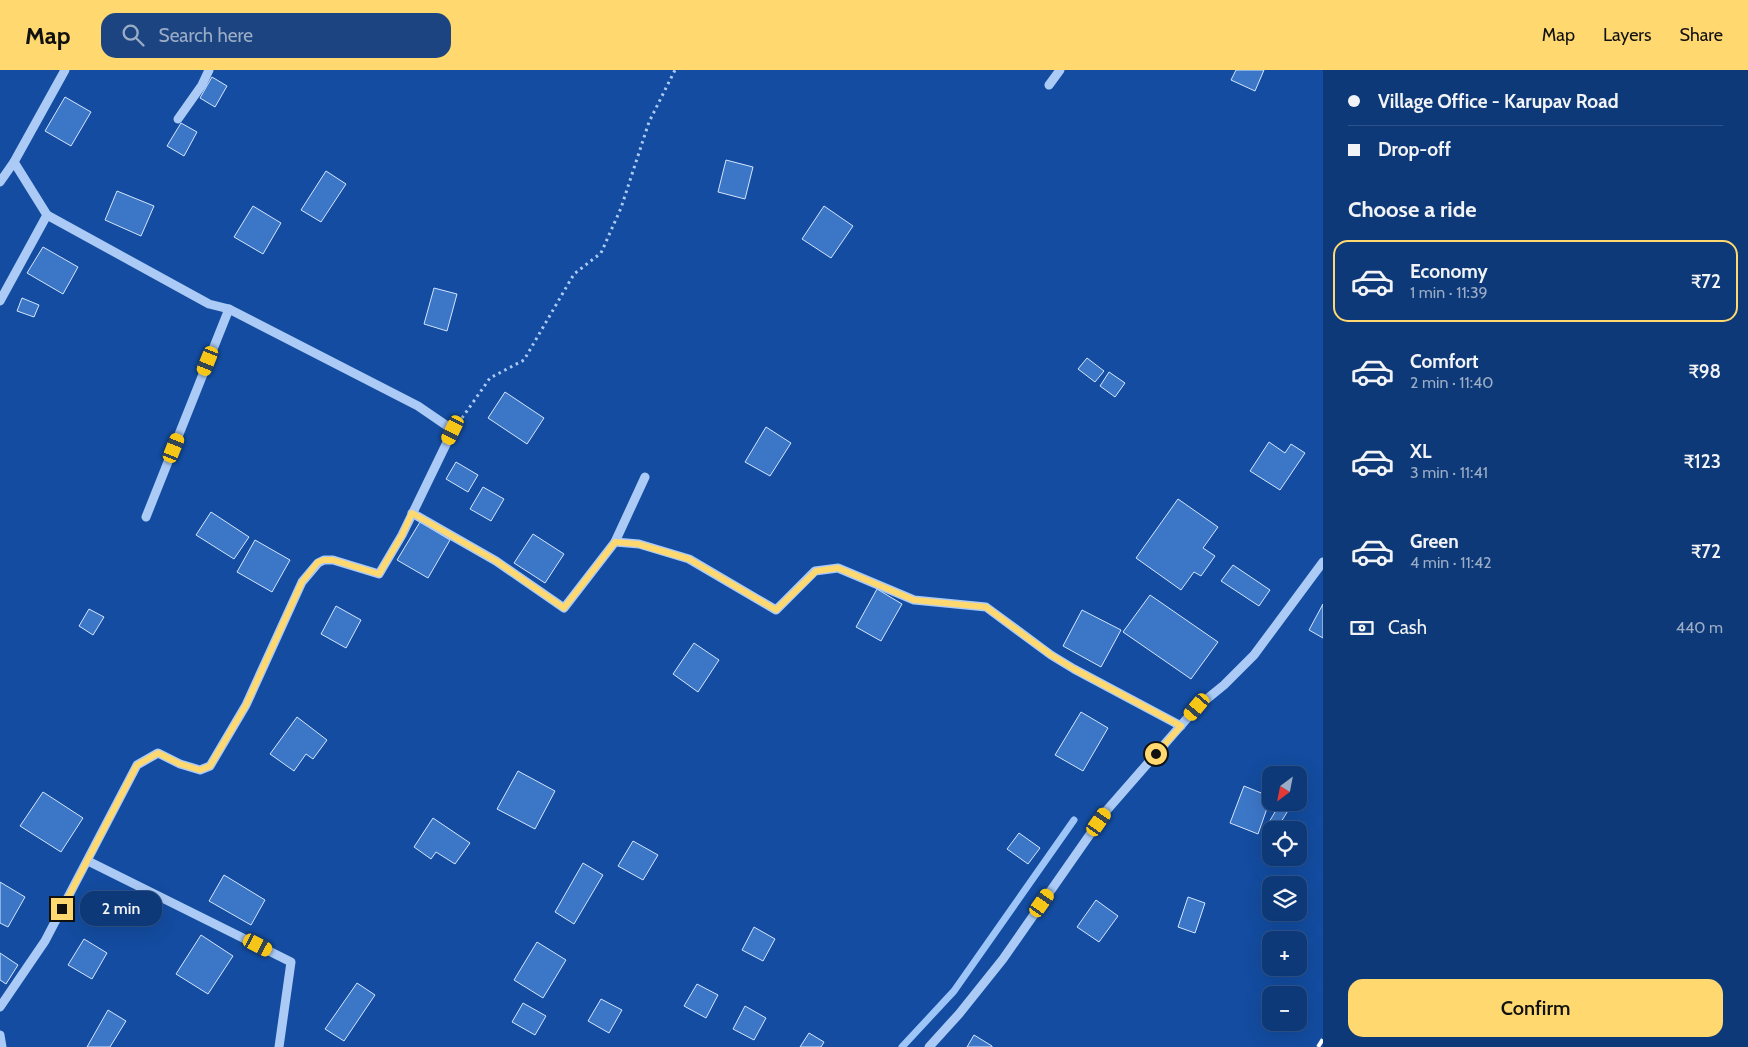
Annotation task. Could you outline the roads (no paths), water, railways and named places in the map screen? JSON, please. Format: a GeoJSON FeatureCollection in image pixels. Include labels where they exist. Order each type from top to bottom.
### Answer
{"type":"FeatureCollection","features":[{"type":"Feature","properties":{"kind":"street"},"geometry":{"type":"LineString","coordinates":[[0,182],[14,162],[65,70]]}},
{"type":"Feature","properties":{"kind":"street"},"geometry":{"type":"LineString","coordinates":[[178,119],[202,85],[209,70]]}},
{"type":"Feature","properties":{"kind":"street"},"geometry":{"type":"LineString","coordinates":[[1049,85],[1060,70]]}},
{"type":"Feature","properties":{"kind":"street"},"geometry":{"type":"LineString","coordinates":[[0,1007],[45,941],[137,765],[158,753],[180,764],[200,770],[210,766],[246,705],[302,582],[318,562],[324,560],[333,560],[379,574],[402,535],[453,430],[418,406],[229,309],[209,304],[48,216],[14,162]]}},
{"type":"Feature","properties":{"kind":"street"},"geometry":{"type":"LineString","coordinates":[[0,301],[48,216]]}},
{"type":"Feature","properties":{"kind":"street"},"geometry":{"type":"LineString","coordinates":[[146,518],[229,309]]}},
{"type":"Feature","properties":{"kind":"street"},"geometry":{"type":"LineString","coordinates":[[412,513],[496,561],[564,608],[615,542],[645,477]]}},
{"type":"Feature","properties":{"kind":"street"},"geometry":{"type":"LineString","coordinates":[[615,542],[638,544],[689,559],[776,610],[816,571],[838,568],[914,600],[986,607],[1044,650],[1074,669],[1181,726]]}},
{"type":"Feature","properties":{"kind":"street"},"geometry":{"type":"LineString","coordinates":[[929,1047],[959,1014],[1003,959],[1107,810],[1197,707],[1224,685],[1254,655],[1323,562]]}},
{"type":"Feature","properties":{"kind":"street"},"geometry":{"type":"LineString","coordinates":[[88,861],[292,962],[279,1047]]}},
{"type":"Feature","properties":{"kind":"street"},"geometry":{"type":"LineString","coordinates":[[0,1036],[2,1047]]}},
{"type":"Feature","properties":{"kind":"waterway"},"geometry":{"type":"LineString","coordinates":[[902,1047],[954,991],[1074,820]]}},
{"type":"Feature","properties":{"kind":"railway"},"geometry":{"type":"LineString","coordinates":[[1318,1047],[1323,1039]]}}]}
